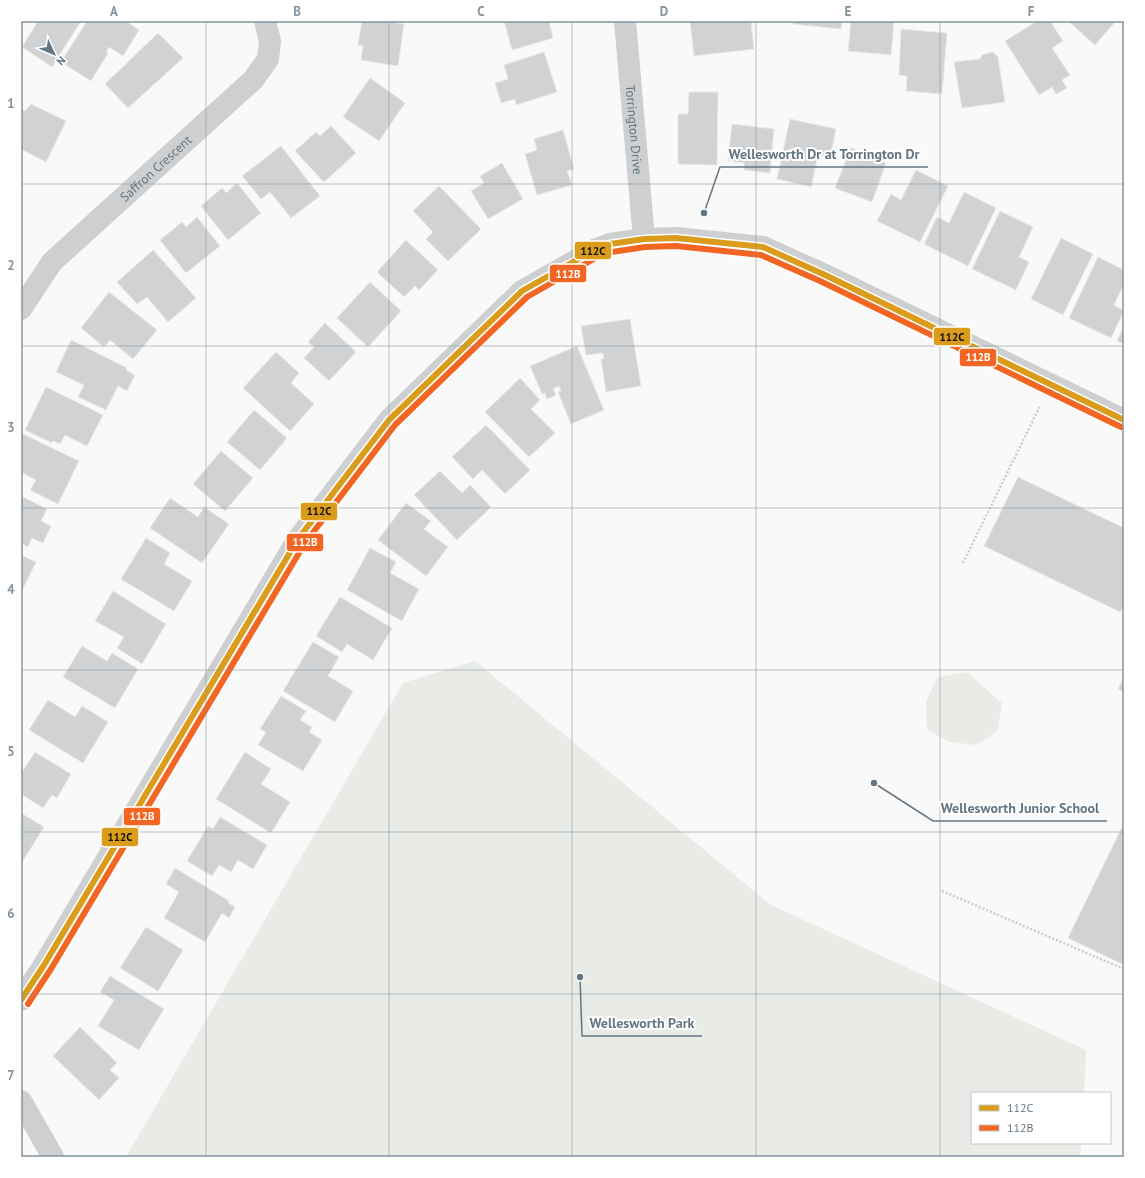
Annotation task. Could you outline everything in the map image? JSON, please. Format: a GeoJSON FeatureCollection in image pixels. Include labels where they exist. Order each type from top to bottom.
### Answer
{"type":"FeatureCollection","features":[{"type":"Feature","properties":{"kind":"street","name":"Saffron Crescent"},"geometry":{"type":"LineString","coordinates":[[21,309],[52,262],[253,80],[268,59],[270,41],[264,21]]}},
{"type":"Feature","properties":{"kind":"street","name":"Torrington Drive"},"geometry":{"type":"LineString","coordinates":[[625,21],[644,239]]}},
{"type":"Feature","properties":{"kind":"street"},"geometry":{"type":"LineString","coordinates":[[21,1000],[49,958],[298,539],[389,420],[522,291],[596,249],[610,244],[644,239],[676,238],[763,247],[823,274],[1124,420]]}},
{"type":"Feature","properties":{"kind":"street"},"geometry":{"type":"LineString","coordinates":[[21,1101],[53,1157]]}},
{"type":"Feature","properties":{"kind":"path"},"geometry":{"type":"LineString","coordinates":[[963,563],[1042,402]]}},
{"type":"Feature","properties":{"kind":"path"},"geometry":{"type":"LineString","coordinates":[[942,892],[1124,969]]}},
{"type":"Feature","properties":{"kind":"shaded area"},"geometry":{"type":"Polygon","coordinates":[[[475,661],[771,905],[1086,1050],[1084,1092],[971,1092],[971,1144],[1081,1144],[1080,1157],[126,1157],[403,683],[475,661]]]}},
{"type":"Feature","properties":{"kind":"shaded area"},"geometry":{"type":"Polygon","coordinates":[[[967,672],[1002,703],[998,730],[977,745],[950,742],[927,730],[926,701],[938,677],[967,672]]]}},
{"type":"Feature","properties":{"kind":"building"},"geometry":{"type":"Polygon","coordinates":[[[38,21],[81,21],[52,67],[22,47],[38,21]]]}},
{"type":"Feature","properties":{"kind":"building"},"geometry":{"type":"Polygon","coordinates":[[[87,21],[126,21],[139,30],[123,56],[109,47],[106,52],[108,53],[91,81],[61,62],[87,21]]]}},
{"type":"Feature","properties":{"kind":"building"},"geometry":{"type":"Polygon","coordinates":[[[362,21],[382,21],[404,24],[398,66],[361,60],[363,46],[358,45],[362,21]]]}},
{"type":"Feature","properties":{"kind":"building"},"geometry":{"type":"Polygon","coordinates":[[[504,21],[549,21],[553,38],[512,50],[504,21]]]}},
{"type":"Feature","properties":{"kind":"building"},"geometry":{"type":"Polygon","coordinates":[[[690,21],[751,21],[754,49],[694,56],[690,21]]]}},
{"type":"Feature","properties":{"kind":"building"},"geometry":{"type":"Polygon","coordinates":[[[793,21],[842,21],[841,29],[793,24],[793,21]]]}},
{"type":"Feature","properties":{"kind":"building"},"geometry":{"type":"Polygon","coordinates":[[[851,21],[894,21],[891,55],[848,51],[851,21]]]}},
{"type":"Feature","properties":{"kind":"building"},"geometry":{"type":"Polygon","coordinates":[[[1037,21],[1050,21],[1063,41],[1052,48],[1070,75],[1062,80],[1067,88],[1056,94],[1052,87],[1039,95],[1005,41],[1037,21]]]}},
{"type":"Feature","properties":{"kind":"building"},"geometry":{"type":"Polygon","coordinates":[[[1068,21],[1116,21],[1095,45],[1068,21]]]}},
{"type":"Feature","properties":{"kind":"building"},"geometry":{"type":"Polygon","coordinates":[[[901,29],[947,33],[942,94],[906,91],[907,76],[899,75],[901,29]]]}},
{"type":"Feature","properties":{"kind":"building"},"geometry":{"type":"Polygon","coordinates":[[[158,33],[183,58],[128,108],[105,84],[158,33]]]}},
{"type":"Feature","properties":{"kind":"building"},"geometry":{"type":"Polygon","coordinates":[[[544,52],[557,92],[516,105],[515,99],[501,103],[495,83],[508,79],[504,65],[544,52]]]}},
{"type":"Feature","properties":{"kind":"building"},"geometry":{"type":"Polygon","coordinates":[[[993,52],[998,57],[1005,102],[962,108],[954,62],[980,59],[982,55],[993,52]]]}},
{"type":"Feature","properties":{"kind":"building"},"geometry":{"type":"Polygon","coordinates":[[[370,78],[405,103],[379,141],[343,117],[370,78]]]}},
{"type":"Feature","properties":{"kind":"building"},"geometry":{"type":"Polygon","coordinates":[[[689,92],[718,92],[717,165],[678,164],[678,114],[688,114],[689,92]]]}},
{"type":"Feature","properties":{"kind":"building"},"geometry":{"type":"Polygon","coordinates":[[[31,104],[66,121],[46,162],[21,149],[21,109],[25,111],[31,104]]]}},
{"type":"Feature","properties":{"kind":"building"},"geometry":{"type":"Polygon","coordinates":[[[790,119],[836,129],[830,157],[818,155],[811,187],[777,179],[790,119]]]}},
{"type":"Feature","properties":{"kind":"building"},"geometry":{"type":"Polygon","coordinates":[[[732,124],[774,129],[770,173],[744,170],[744,163],[728,161],[732,124]]]}},
{"type":"Feature","properties":{"kind":"building"},"geometry":{"type":"Polygon","coordinates":[[[331,126],[356,153],[324,182],[295,151],[316,132],[320,136],[331,126]]]}},
{"type":"Feature","properties":{"kind":"building"},"geometry":{"type":"Polygon","coordinates":[[[563,130],[574,169],[567,171],[572,185],[537,195],[525,154],[537,150],[534,139],[563,130]]]}},
{"type":"Feature","properties":{"kind":"building"},"geometry":{"type":"Polygon","coordinates":[[[281,146],[320,196],[291,218],[270,192],[261,199],[242,176],[281,146]]]}},
{"type":"Feature","properties":{"kind":"building"},"geometry":{"type":"Polygon","coordinates":[[[851,148],[886,163],[872,202],[835,188],[851,148]]]}},
{"type":"Feature","properties":{"kind":"building"},"geometry":{"type":"Polygon","coordinates":[[[502,163],[523,199],[488,219],[471,191],[484,183],[480,176],[502,163]]]}},
{"type":"Feature","properties":{"kind":"building"},"geometry":{"type":"Polygon","coordinates":[[[916,170],[948,186],[920,242],[877,221],[891,194],[901,200],[916,170]]]}},
{"type":"Feature","properties":{"kind":"building"},"geometry":{"type":"Polygon","coordinates":[[[237,183],[261,213],[228,240],[201,206],[222,188],[226,193],[237,183]]]}},
{"type":"Feature","properties":{"kind":"building"},"geometry":{"type":"Polygon","coordinates":[[[439,186],[481,229],[448,261],[426,239],[433,232],[413,211],[439,186]]]}},
{"type":"Feature","properties":{"kind":"building"},"geometry":{"type":"Polygon","coordinates":[[[964,192],[996,208],[968,266],[924,244],[937,217],[949,223],[964,192]]]}},
{"type":"Feature","properties":{"kind":"building"},"geometry":{"type":"Polygon","coordinates":[[[1000,211],[1033,227],[1019,257],[1029,262],[1016,290],[972,269],[1000,211]]]}},
{"type":"Feature","properties":{"kind":"building"},"geometry":{"type":"Polygon","coordinates":[[[197,217],[220,246],[186,273],[160,240],[182,222],[186,227],[197,217]]]}},
{"type":"Feature","properties":{"kind":"building"},"geometry":{"type":"Polygon","coordinates":[[[1061,238],[1093,254],[1063,315],[1031,299],[1061,238]]]}},
{"type":"Feature","properties":{"kind":"building"},"geometry":{"type":"Polygon","coordinates":[[[406,240],[438,270],[419,290],[415,286],[404,297],[377,272],[406,240]]]}},
{"type":"Feature","properties":{"kind":"building"},"geometry":{"type":"Polygon","coordinates":[[[153,250],[196,298],[168,322],[147,297],[137,304],[117,282],[153,250]]]}},
{"type":"Feature","properties":{"kind":"building"},"geometry":{"type":"Polygon","coordinates":[[[1098,257],[1124,270],[1124,284],[1114,305],[1124,311],[1111,338],[1069,318],[1098,257]]]}},
{"type":"Feature","properties":{"kind":"building"},"geometry":{"type":"Polygon","coordinates":[[[370,282],[401,311],[368,347],[337,318],[370,282]]]}},
{"type":"Feature","properties":{"kind":"building"},"geometry":{"type":"Polygon","coordinates":[[[109,292],[157,330],[133,359],[110,340],[104,347],[81,328],[109,292]]]}},
{"type":"Feature","properties":{"kind":"building"},"geometry":{"type":"Polygon","coordinates":[[[630,319],[641,386],[606,392],[601,359],[604,358],[603,353],[586,355],[581,326],[630,319]]]}},
{"type":"Feature","properties":{"kind":"building"},"geometry":{"type":"Polygon","coordinates":[[[325,323],[356,352],[329,381],[304,358],[314,347],[308,342],[325,323]]]}},
{"type":"Feature","properties":{"kind":"building"},"geometry":{"type":"Polygon","coordinates":[[[1124,326],[1124,344],[1117,341],[1124,326]]]}},
{"type":"Feature","properties":{"kind":"building"},"geometry":{"type":"Polygon","coordinates":[[[71,340],[127,368],[126,370],[135,375],[127,391],[118,386],[106,410],[78,397],[84,385],[56,372],[71,340]]]}},
{"type":"Feature","properties":{"kind":"building"},"geometry":{"type":"Polygon","coordinates":[[[577,346],[604,410],[571,424],[558,392],[561,391],[559,386],[553,389],[556,395],[547,399],[545,393],[542,394],[530,366],[577,346]]]}},
{"type":"Feature","properties":{"kind":"building"},"geometry":{"type":"Polygon","coordinates":[[[276,352],[299,373],[291,383],[314,404],[290,431],[243,388],[276,352]]]}},
{"type":"Feature","properties":{"kind":"building"},"geometry":{"type":"Polygon","coordinates":[[[520,378],[540,400],[531,409],[555,433],[529,457],[485,412],[520,378]]]}},
{"type":"Feature","properties":{"kind":"building"},"geometry":{"type":"Polygon","coordinates":[[[46,387],[103,415],[87,446],[65,435],[60,444],[53,441],[52,443],[25,430],[46,387]]]}},
{"type":"Feature","properties":{"kind":"building"},"geometry":{"type":"Polygon","coordinates":[[[254,410],[287,438],[260,470],[227,442],[254,410]]]}},
{"type":"Feature","properties":{"kind":"building"},"geometry":{"type":"Polygon","coordinates":[[[486,425],[530,470],[505,494],[482,470],[473,479],[452,457],[486,425]]]}},
{"type":"Feature","properties":{"kind":"building"},"geometry":{"type":"Polygon","coordinates":[[[23,434],[79,461],[58,504],[30,490],[36,480],[21,472],[21,437],[23,434]]]}},
{"type":"Feature","properties":{"kind":"building"},"geometry":{"type":"Polygon","coordinates":[[[221,451],[253,478],[225,511],[193,484],[221,451]]]}},
{"type":"Feature","properties":{"kind":"building"},"geometry":{"type":"Polygon","coordinates":[[[440,471],[462,493],[470,485],[491,507],[457,540],[414,495],[440,471]]]}},
{"type":"Feature","properties":{"kind":"building"},"geometry":{"type":"Polygon","coordinates":[[[1018,477],[1124,528],[1124,605],[1120,612],[984,546],[1018,477]]]}},
{"type":"Feature","properties":{"kind":"building"},"geometry":{"type":"Polygon","coordinates":[[[21,496],[47,509],[41,521],[51,526],[43,543],[32,538],[28,547],[21,543],[21,496]]]}},
{"type":"Feature","properties":{"kind":"building"},"geometry":{"type":"Polygon","coordinates":[[[170,498],[198,517],[204,507],[229,524],[202,563],[150,528],[170,498]]]}},
{"type":"Feature","properties":{"kind":"building"},"geometry":{"type":"Polygon","coordinates":[[[406,503],[431,521],[424,529],[448,547],[426,576],[378,540],[406,503]]]}},
{"type":"Feature","properties":{"kind":"building"},"geometry":{"type":"Polygon","coordinates":[[[146,538],[170,553],[164,564],[192,581],[174,611],[121,579],[146,538]]]}},
{"type":"Feature","properties":{"kind":"building"},"geometry":{"type":"Polygon","coordinates":[[[370,548],[396,562],[390,573],[419,589],[402,621],[347,590],[370,548]]]}},
{"type":"Feature","properties":{"kind":"building"},"geometry":{"type":"Polygon","coordinates":[[[21,555],[36,562],[21,593],[21,555]]]}},
{"type":"Feature","properties":{"kind":"building"},"geometry":{"type":"Polygon","coordinates":[[[113,591],[166,624],[142,664],[117,648],[124,637],[95,621],[113,591]]]}},
{"type":"Feature","properties":{"kind":"building"},"geometry":{"type":"Polygon","coordinates":[[[340,597],[392,628],[373,660],[347,644],[342,652],[316,636],[340,597]]]}},
{"type":"Feature","properties":{"kind":"building"},"geometry":{"type":"Polygon","coordinates":[[[313,642],[339,657],[328,676],[353,691],[335,722],[283,691],[313,642]]]}},
{"type":"Feature","properties":{"kind":"building"},"geometry":{"type":"Polygon","coordinates":[[[82,646],[107,661],[112,653],[138,669],[115,708],[63,677],[82,646]]]}},
{"type":"Feature","properties":{"kind":"building"},"geometry":{"type":"Polygon","coordinates":[[[1124,677],[1124,692],[1118,689],[1124,677]]]}},
{"type":"Feature","properties":{"kind":"building"},"geometry":{"type":"Polygon","coordinates":[[[281,696],[306,711],[300,720],[312,727],[309,732],[322,740],[303,771],[258,745],[266,732],[260,729],[281,696]]]}},
{"type":"Feature","properties":{"kind":"building"},"geometry":{"type":"Polygon","coordinates":[[[48,700],[75,717],[82,706],[108,722],[83,763],[29,730],[48,700]]]}},
{"type":"Feature","properties":{"kind":"building"},"geometry":{"type":"Polygon","coordinates":[[[35,752],[71,774],[57,798],[52,795],[43,808],[21,794],[21,774],[35,752]]]}},
{"type":"Feature","properties":{"kind":"building"},"geometry":{"type":"Polygon","coordinates":[[[245,752],[271,769],[261,784],[290,802],[271,833],[216,799],[245,752]]]}},
{"type":"Feature","properties":{"kind":"building"},"geometry":{"type":"Polygon","coordinates":[[[21,813],[44,827],[21,864],[21,813]]]}},
{"type":"Feature","properties":{"kind":"building"},"geometry":{"type":"Polygon","coordinates":[[[220,817],[267,845],[253,869],[238,860],[231,872],[219,865],[212,876],[187,861],[208,826],[213,829],[220,817]]]}},
{"type":"Feature","properties":{"kind":"building"},"geometry":{"type":"Polygon","coordinates":[[[1124,823],[1124,965],[1068,938],[1124,823]]]}},
{"type":"Feature","properties":{"kind":"building"},"geometry":{"type":"Polygon","coordinates":[[[175,868],[229,901],[228,903],[235,907],[229,918],[222,913],[205,942],[164,918],[179,892],[166,884],[175,868]]]}},
{"type":"Feature","properties":{"kind":"building"},"geometry":{"type":"Polygon","coordinates":[[[146,927],[183,950],[158,991],[120,968],[146,927]]]}},
{"type":"Feature","properties":{"kind":"building"},"geometry":{"type":"Polygon","coordinates":[[[110,976],[164,1009],[139,1050],[98,1026],[114,1000],[100,992],[110,976]]]}},
{"type":"Feature","properties":{"kind":"building"},"geometry":{"type":"Polygon","coordinates":[[[80,1027],[117,1063],[110,1070],[119,1078],[99,1100],[53,1056],[80,1027]]]}},
{"type":"Feature","properties":{"kind":"transit line","name":"112C"},"geometry":{"type":"LineString","coordinates":[[21,1000],[44,965],[298,539],[389,420],[522,291],[596,249],[610,244],[644,239],[676,238],[763,247],[823,274],[1124,420]]}},
{"type":"Feature","properties":{"kind":"transit line","name":"112B"},"geometry":{"type":"LineString","coordinates":[[28,1004],[51,969],[305,543],[395,425],[527,297],[599,256],[612,252],[645,247],[676,246],[761,255],[820,281],[1121,427]]}},
{"type":"Feature","properties":{"kind":"place","name":"Wellesworth Dr at Torrington Dr"},"geometry":{"type":"Point","coordinates":[704,213]}},
{"type":"Feature","properties":{"kind":"place","name":"Wellesworth Junior School"},"geometry":{"type":"Point","coordinates":[874,783]}},
{"type":"Feature","properties":{"kind":"place","name":"Wellesworth Park"},"geometry":{"type":"Point","coordinates":[580,977]}}]}
